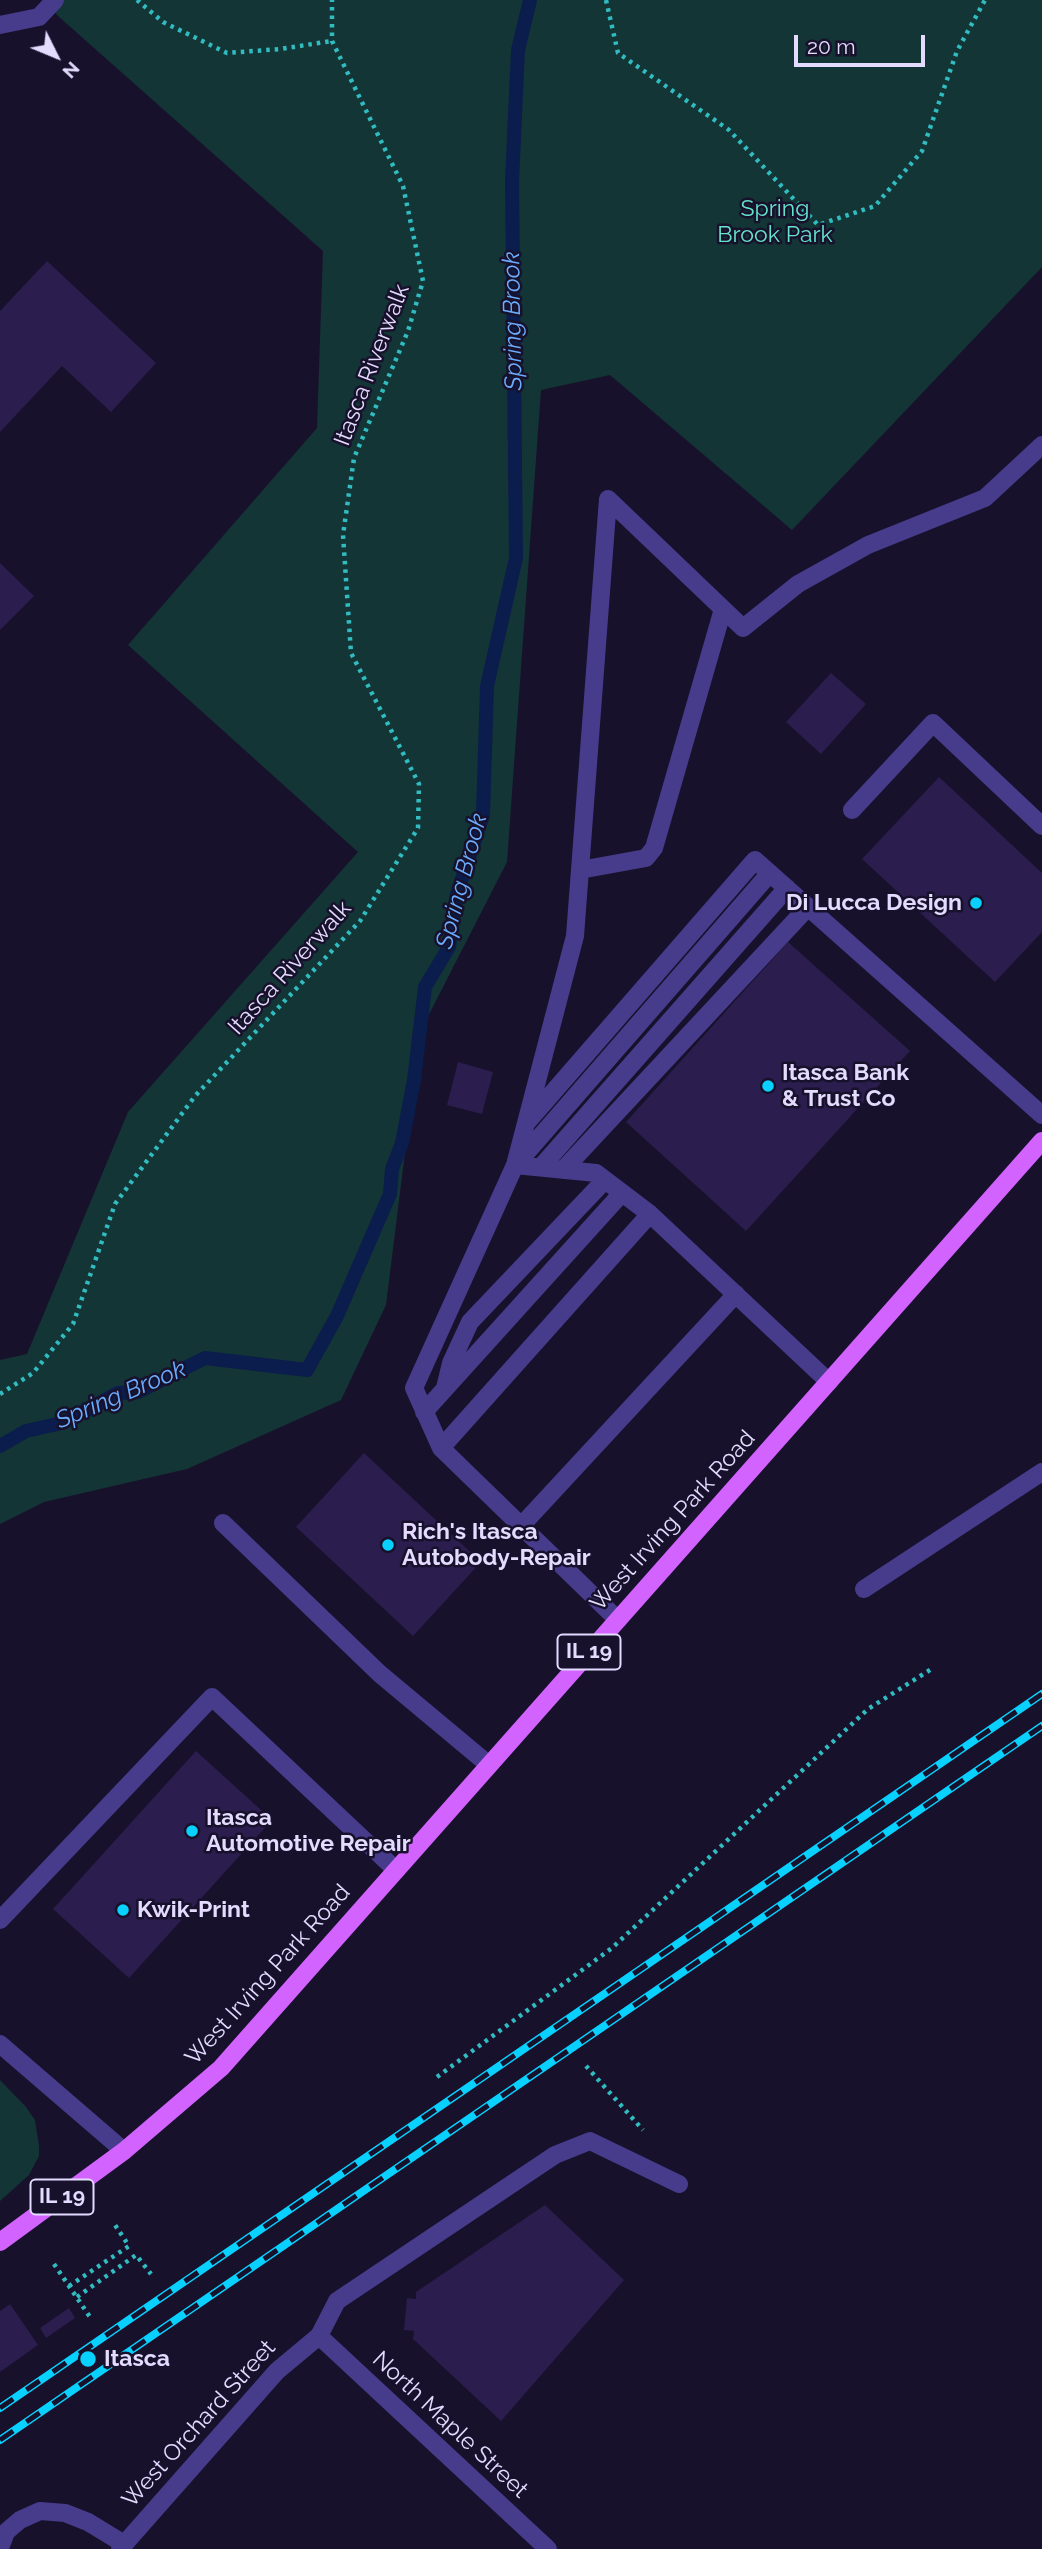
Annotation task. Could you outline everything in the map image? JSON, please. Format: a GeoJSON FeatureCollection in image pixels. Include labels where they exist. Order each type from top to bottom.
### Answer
{"type":"FeatureCollection","features":[{"type":"Feature","properties":{"kind":"main road","name":"West Irving Park Road"},"geometry":{"type":"LineString","coordinates":[[0,2242],[124,2151],[221,2068],[1042,1141]]}},
{"type":"Feature","properties":{"kind":"street"},"geometry":{"type":"LineString","coordinates":[[0,25],[39,17],[55,0]]}},
{"type":"Feature","properties":{"kind":"street"},"geometry":{"type":"LineString","coordinates":[[618,1620],[441,1448],[414,1388],[515,1165],[575,936],[608,499],[743,628],[798,584],[868,545],[985,498],[1042,445]]}},
{"type":"Feature","properties":{"kind":"street"},"geometry":{"type":"LineString","coordinates":[[580,870],[646,858],[654,848],[723,609]]}},
{"type":"Feature","properties":{"kind":"street"},"geometry":{"type":"LineString","coordinates":[[852,810],[933,723],[1042,827]]}},
{"type":"Feature","properties":{"kind":"street"},"geometry":{"type":"LineString","coordinates":[[526,1124],[755,860],[1042,1115]]}},
{"type":"Feature","properties":{"kind":"street"},"geometry":{"type":"LineString","coordinates":[[515,1165],[770,873]]}},
{"type":"Feature","properties":{"kind":"street"},"geometry":{"type":"LineString","coordinates":[[541,1167],[787,888]]}},
{"type":"Feature","properties":{"kind":"street"},"geometry":{"type":"LineString","coordinates":[[563,1170],[808,907]]}},
{"type":"Feature","properties":{"kind":"street"},"geometry":{"type":"LineString","coordinates":[[515,1165],[596,1173],[650,1214],[829,1382]]}},
{"type":"Feature","properties":{"kind":"street"},"geometry":{"type":"LineString","coordinates":[[445,1390],[451,1363],[470,1322],[605,1180]]}},
{"type":"Feature","properties":{"kind":"street"},"geometry":{"type":"LineString","coordinates":[[425,1412],[622,1193]]}},
{"type":"Feature","properties":{"kind":"street"},"geometry":{"type":"LineString","coordinates":[[441,1448],[650,1214]]}},
{"type":"Feature","properties":{"kind":"street"},"geometry":{"type":"LineString","coordinates":[[521,1526],[736,1294]]}},
{"type":"Feature","properties":{"kind":"street"},"geometry":{"type":"LineString","coordinates":[[864,1589],[1042,1472]]}},
{"type":"Feature","properties":{"kind":"street"},"geometry":{"type":"LineString","coordinates":[[223,1523],[380,1674],[489,1765]]}},
{"type":"Feature","properties":{"kind":"street"},"geometry":{"type":"LineString","coordinates":[[0,1920],[212,1697],[396,1870]]}},
{"type":"Feature","properties":{"kind":"street"},"geometry":{"type":"LineString","coordinates":[[0,2044],[124,2151]]}},
{"type":"Feature","properties":{"kind":"street"},"geometry":{"type":"LineString","coordinates":[[319,2336],[337,2301],[555,2155],[590,2141],[679,2184]]}},
{"type":"Feature","properties":{"kind":"street","name":"West Orchard Street"},"geometry":{"type":"LineString","coordinates":[[122,2547],[277,2371],[319,2336]]}},
{"type":"Feature","properties":{"kind":"street","name":"North Maple Street"},"geometry":{"type":"LineString","coordinates":[[319,2336],[548,2549]]}},
{"type":"Feature","properties":{"kind":"street"},"geometry":{"type":"LineString","coordinates":[[0,2547],[6,2532],[20,2520],[40,2511],[65,2513],[88,2522],[122,2547]]}},
{"type":"Feature","properties":{"kind":"path"},"geometry":{"type":"LineString","coordinates":[[137,0],[163,22],[227,53],[332,41]]}},
{"type":"Feature","properties":{"kind":"path","name":"Itasca Riverwalk"},"geometry":{"type":"LineString","coordinates":[[0,1394],[33,1373],[72,1324],[115,1204],[195,1096],[360,922],[418,828],[419,784],[351,653],[343,535],[354,458],[408,331],[422,281],[403,187],[332,41],[332,0]]}},
{"type":"Feature","properties":{"kind":"path"},"geometry":{"type":"LineString","coordinates":[[606,0],[618,53],[729,130],[818,225],[875,206],[922,151],[957,51],[985,0]]}},
{"type":"Feature","properties":{"kind":"path"},"geometry":{"type":"LineString","coordinates":[[437,2077],[612,1948],[868,1709],[933,1668]]}},
{"type":"Feature","properties":{"kind":"path"},"geometry":{"type":"LineString","coordinates":[[586,2066],[650,2138]]}},
{"type":"Feature","properties":{"kind":"path"},"geometry":{"type":"LineString","coordinates":[[69,2286],[129,2246],[113,2222]]}},
{"type":"Feature","properties":{"kind":"path"},"geometry":{"type":"LineString","coordinates":[[77,2297],[136,2255],[150,2274]]}},
{"type":"Feature","properties":{"kind":"path"},"geometry":{"type":"LineString","coordinates":[[54,2264],[90,2317]]}},
{"type":"Feature","properties":{"kind":"green space","name":"Spring Brook Park"},"geometry":{"type":"Polygon","coordinates":[[[44,0],[1042,0],[1042,267],[792,530],[610,375],[541,390],[507,862],[420,1032],[386,1305],[341,1400],[187,1469],[44,1502],[0,1524],[0,1360],[27,1354],[128,1112],[358,852],[128,645],[317,428],[323,251],[58,16],[44,0]]]}},
{"type":"Feature","properties":{"kind":"green space"},"geometry":{"type":"Polygon","coordinates":[[[0,2080],[35,2120],[39,2156],[29,2175],[0,2201],[0,2080]]]}},
{"type":"Feature","properties":{"kind":"building"},"geometry":{"type":"Polygon","coordinates":[[[47,261],[156,363],[111,412],[62,366],[0,432],[0,311],[47,261]]]}},
{"type":"Feature","properties":{"kind":"building"},"geometry":{"type":"Polygon","coordinates":[[[0,563],[34,596],[0,630],[0,563]]]}},
{"type":"Feature","properties":{"kind":"building"},"geometry":{"type":"Polygon","coordinates":[[[831,673],[866,704],[821,754],[786,722],[831,673]]]}},
{"type":"Feature","properties":{"kind":"building","name":"Di Lucca Design"},"geometry":{"type":"Polygon","coordinates":[[[939,777],[1042,873],[1042,932],[995,982],[862,859],[939,777]]]}},
{"type":"Feature","properties":{"kind":"building","name":"Itasca Bank & Trust Co"},"geometry":{"type":"Polygon","coordinates":[[[788,942],[910,1051],[746,1231],[626,1122],[788,942]]]}},
{"type":"Feature","properties":{"kind":"building"},"geometry":{"type":"Polygon","coordinates":[[[458,1062],[493,1072],[482,1114],[447,1105],[458,1062]]]}},
{"type":"Feature","properties":{"kind":"building","name":"Rich's Itasca Autobody-Repair"},"geometry":{"type":"Polygon","coordinates":[[[364,1453],[481,1562],[413,1636],[296,1527],[364,1453]]]}},
{"type":"Feature","properties":{"kind":"building"},"geometry":{"type":"Polygon","coordinates":[[[196,1751],[272,1820],[129,1978],[53,1909],[196,1751]]]}},
{"type":"Feature","properties":{"kind":"building"},"geometry":{"type":"Polygon","coordinates":[[[545,2205],[624,2280],[501,2421],[413,2339],[414,2331],[404,2330],[407,2298],[416,2299],[416,2292],[545,2205]]]}},
{"type":"Feature","properties":{"kind":"building","name":"Itasca"},"geometry":{"type":"Polygon","coordinates":[[[10,2304],[38,2345],[0,2372],[0,2311],[10,2304]]]}},
{"type":"Feature","properties":{"kind":"building"},"geometry":{"type":"Polygon","coordinates":[[[69,2308],[75,2318],[46,2338],[40,2328],[69,2308]]]}},
{"type":"Feature","properties":{"kind":"waterway","name":"Spring Brook"},"geometry":{"type":"LineString","coordinates":[[0,1446],[26,1431],[62,1423],[118,1393],[138,1392],[205,1358],[307,1370],[337,1316],[390,1194],[392,1169],[402,1143],[414,1080],[425,987],[449,947],[457,894],[483,815],[487,686],[516,558],[512,181],[518,50],[530,0]]}},
{"type":"Feature","properties":{"kind":"railway"},"geometry":{"type":"LineString","coordinates":[[0,2408],[1042,1694]]}},
{"type":"Feature","properties":{"kind":"railway"},"geometry":{"type":"LineString","coordinates":[[0,2440],[1042,1726]]}},
{"type":"Feature","properties":{"kind":"place","name":"Di Lucca Design"},"geometry":{"type":"Point","coordinates":[976,903]}},
{"type":"Feature","properties":{"kind":"place","name":"Itasca Bank & Trust Co"},"geometry":{"type":"Point","coordinates":[768,1086]}},
{"type":"Feature","properties":{"kind":"place","name":"Rich's Itasca Autobody-Repair"},"geometry":{"type":"Point","coordinates":[388,1545]}},
{"type":"Feature","properties":{"kind":"place","name":"Itasca Automotive Repair"},"geometry":{"type":"Point","coordinates":[192,1831]}},
{"type":"Feature","properties":{"kind":"place","name":"Kwik-Print"},"geometry":{"type":"Point","coordinates":[123,1910]}},
{"type":"Feature","properties":{"kind":"place","name":"Itasca"},"geometry":{"type":"Point","coordinates":[88,2359]}}]}
